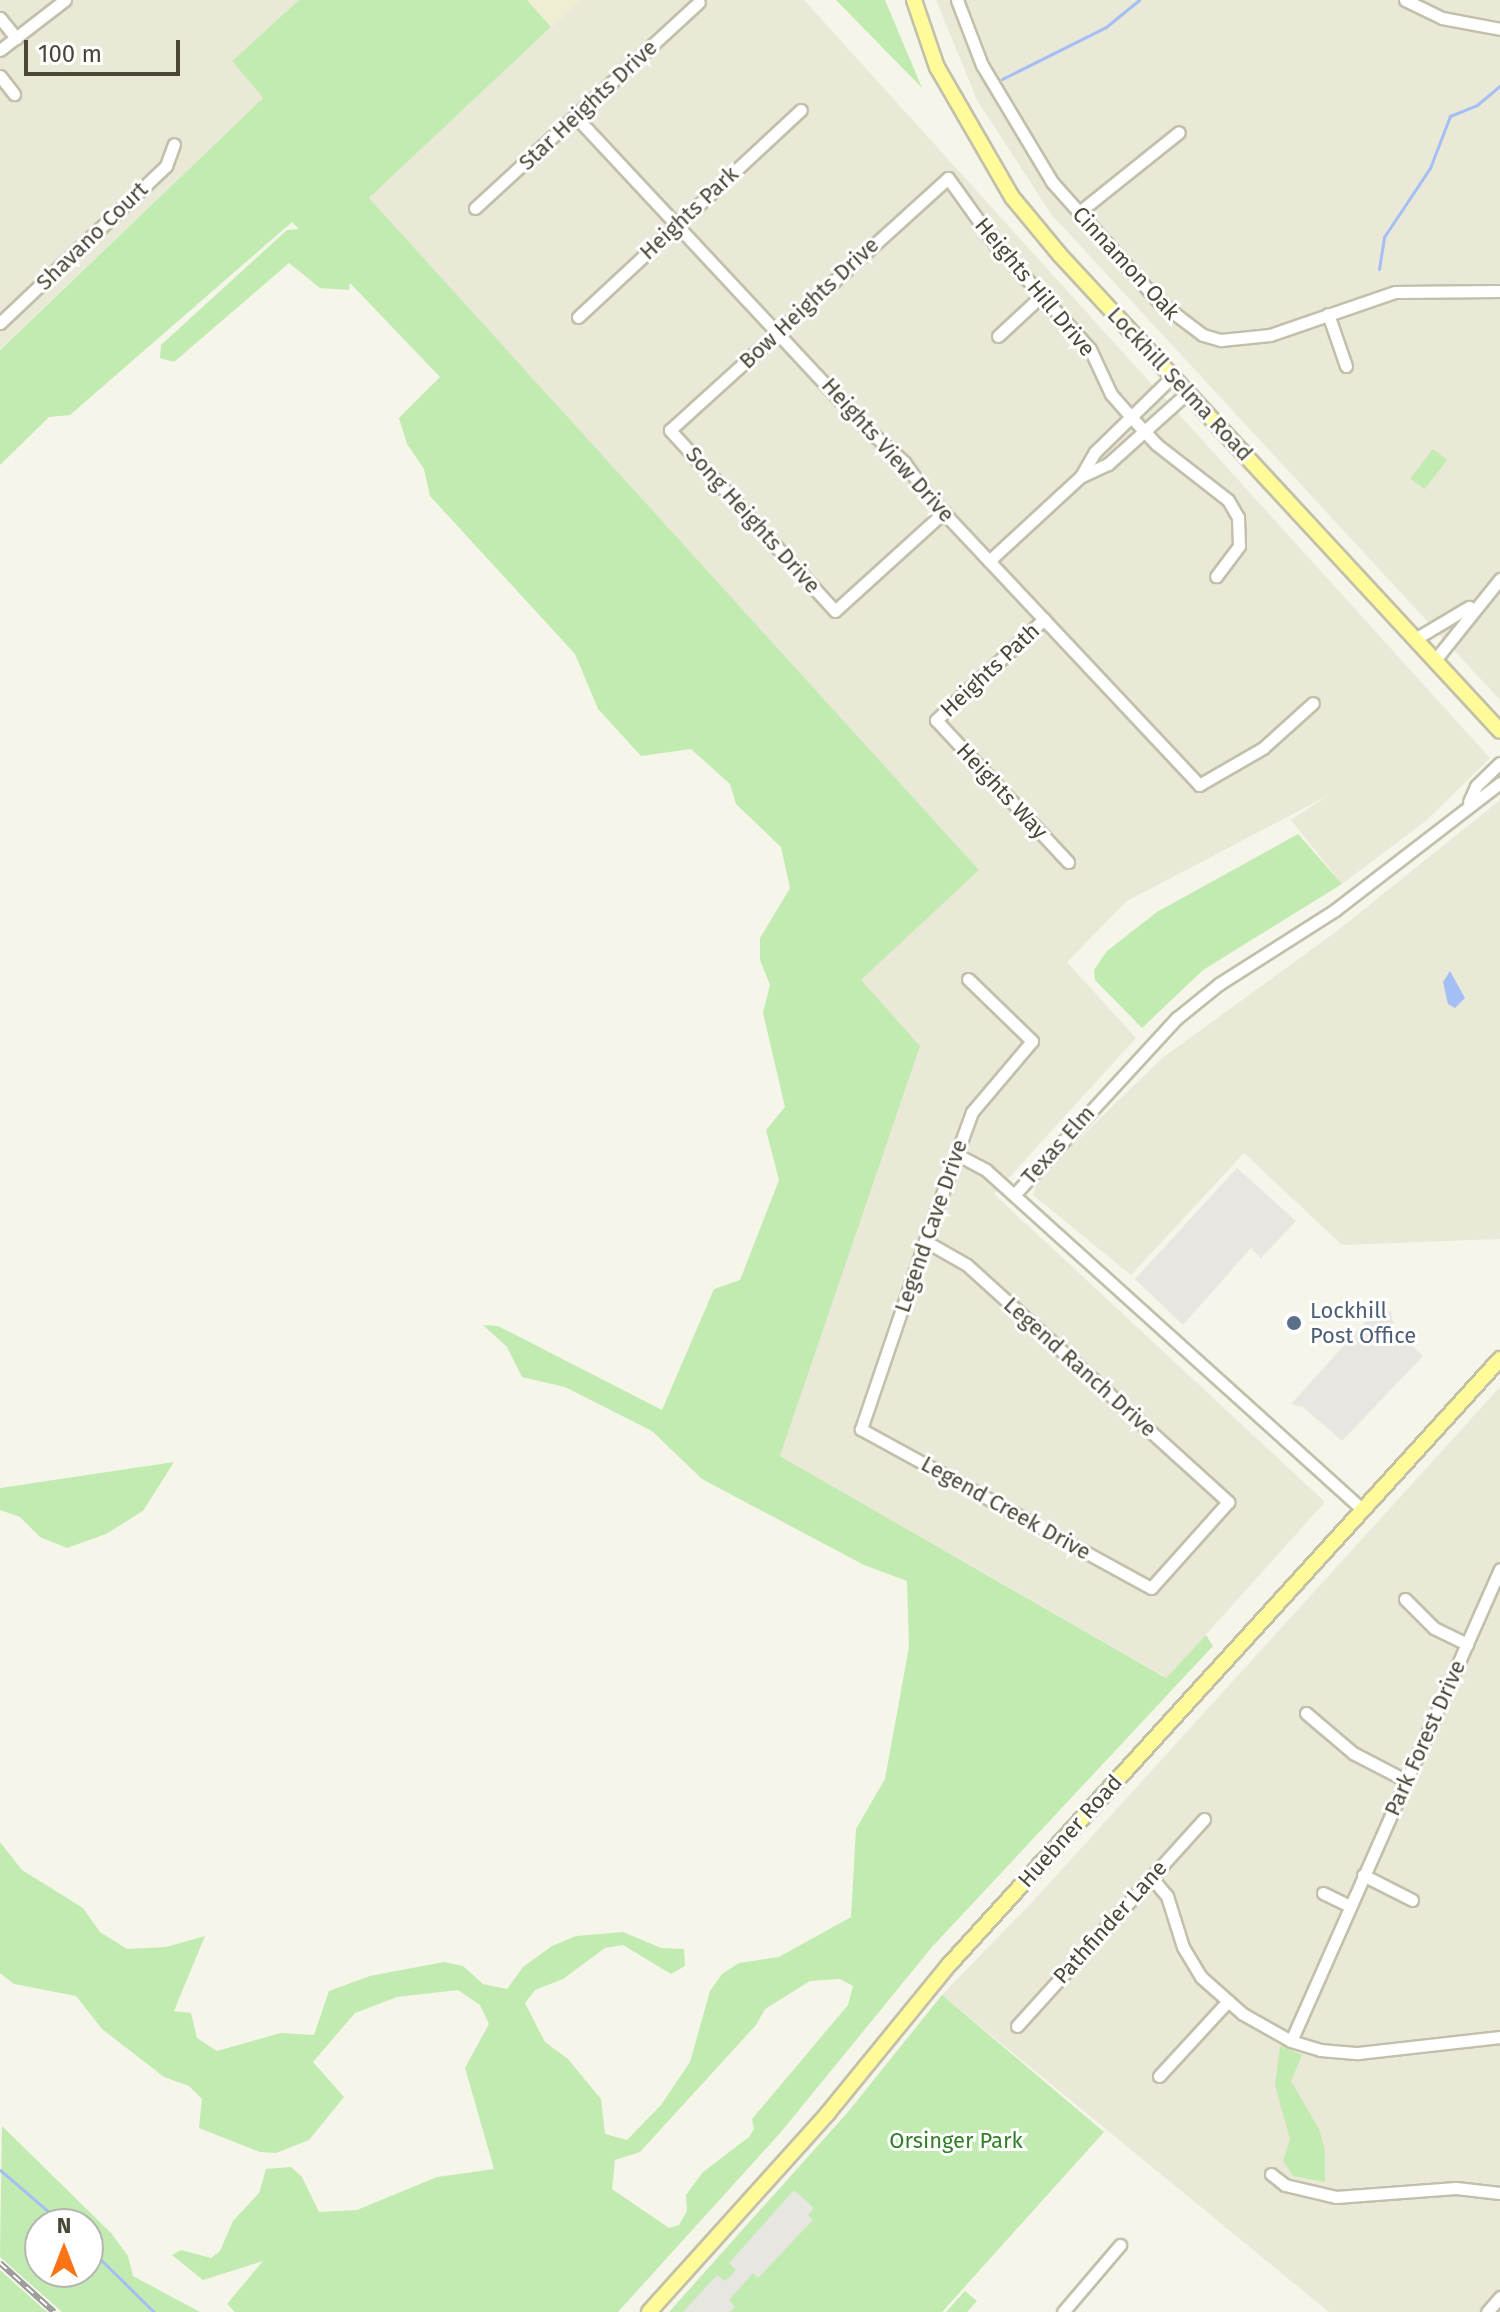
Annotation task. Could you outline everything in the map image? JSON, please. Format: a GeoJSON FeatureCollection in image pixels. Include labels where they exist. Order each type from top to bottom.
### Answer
{"type":"FeatureCollection","features":[{"type":"Feature","properties":{"kind":"main road","name":"Lockhill Selma Road"},"geometry":{"type":"LineString","coordinates":[[914,0],[937,67],[1012,197],[1500,731]]}},
{"type":"Feature","properties":{"kind":"main road","name":"Huebner Road"},"geometry":{"type":"LineString","coordinates":[[649,2312],[828,2113],[947,1967],[1500,1359]]}},
{"type":"Feature","properties":{"kind":"street"},"geometry":{"type":"LineString","coordinates":[[0,50],[65,0]]}},
{"type":"Feature","properties":{"kind":"street","name":"Cinnamon Oak"},"geometry":{"type":"LineString","coordinates":[[957,0],[982,65],[1025,144],[1078,213],[1158,301],[1203,335],[1241,340],[1404,291],[1500,291]]}},
{"type":"Feature","properties":{"kind":"street"},"geometry":{"type":"LineString","coordinates":[[1405,0],[1442,18],[1500,29]]}},
{"type":"Feature","properties":{"kind":"street","name":"Star Heights Drive"},"geometry":{"type":"LineString","coordinates":[[475,208],[699,2]]}},
{"type":"Feature","properties":{"kind":"street"},"geometry":{"type":"LineString","coordinates":[[0,18],[16,38]]}},
{"type":"Feature","properties":{"kind":"street"},"geometry":{"type":"LineString","coordinates":[[0,76],[14,94]]}},
{"type":"Feature","properties":{"kind":"street","name":"Heights Park"},"geometry":{"type":"LineString","coordinates":[[578,317],[801,110]]}},
{"type":"Feature","properties":{"kind":"street","name":"Heights View Drive"},"geometry":{"type":"LineString","coordinates":[[576,117],[676,226],[779,331],[864,426],[904,462],[944,512],[1199,785],[1263,748],[1313,703]]}},
{"type":"Feature","properties":{"kind":"street"},"geometry":{"type":"LineString","coordinates":[[1078,213],[1179,132]]}},
{"type":"Feature","properties":{"kind":"street","name":"Shavano Court"},"geometry":{"type":"LineString","coordinates":[[0,323],[166,166],[174,144]]}},
{"type":"Feature","properties":{"kind":"street","name":"Heights Hill Drive"},"geometry":{"type":"LineString","coordinates":[[948,178],[1040,297],[1090,349],[1111,394],[1143,432],[1218,487],[1238,517],[1239,546],[1216,576]]}},
{"type":"Feature","properties":{"kind":"street","name":"Bow Heights Drive"},"geometry":{"type":"LineString","coordinates":[[670,430],[948,178]]}},
{"type":"Feature","properties":{"kind":"street"},"geometry":{"type":"LineString","coordinates":[[998,336],[1040,297]]}},
{"type":"Feature","properties":{"kind":"street"},"geometry":{"type":"LineString","coordinates":[[1328,314],[1346,366]]}},
{"type":"Feature","properties":{"kind":"street"},"geometry":{"type":"LineString","coordinates":[[989,561],[1081,476],[1095,452],[1173,376]]}},
{"type":"Feature","properties":{"kind":"street"},"geometry":{"type":"LineString","coordinates":[[1081,476],[1108,464],[1188,392]]}},
{"type":"Feature","properties":{"kind":"street","name":"Song Heights Drive"},"geometry":{"type":"LineString","coordinates":[[670,430],[835,611],[944,512]]}},
{"type":"Feature","properties":{"kind":"street"},"geometry":{"type":"LineString","coordinates":[[1435,660],[1477,603],[1500,579]]}},
{"type":"Feature","properties":{"kind":"street"},"geometry":{"type":"LineString","coordinates":[[1415,639],[1477,603]]}},
{"type":"Feature","properties":{"kind":"street","name":"Heights Path"},"geometry":{"type":"LineString","coordinates":[[936,720],[1044,619]]}},
{"type":"Feature","properties":{"kind":"street","name":"Heights Way"},"geometry":{"type":"LineString","coordinates":[[936,720],[1068,862]]}},
{"type":"Feature","properties":{"kind":"street","name":"Texas Elm"},"geometry":{"type":"LineString","coordinates":[[1469,802],[1476,786],[1500,763]]}},
{"type":"Feature","properties":{"kind":"street","name":"Texas Elm"},"geometry":{"type":"LineString","coordinates":[[1363,1510],[1014,1195],[1177,1018],[1402,861],[1469,802],[1500,783]]}},
{"type":"Feature","properties":{"kind":"street","name":"Legend Cave Drive"},"geometry":{"type":"LineString","coordinates":[[861,1429],[972,1112],[1032,1041],[968,979]]}},
{"type":"Feature","properties":{"kind":"street"},"geometry":{"type":"LineString","coordinates":[[956,1154],[975,1162],[1014,1195]]}},
{"type":"Feature","properties":{"kind":"street","name":"Legend Ranch Drive"},"geometry":{"type":"LineString","coordinates":[[925,1241],[967,1265],[1228,1502],[1151,1588]]}},
{"type":"Feature","properties":{"kind":"street","name":"Legend Creek Drive"},"geometry":{"type":"LineString","coordinates":[[861,1429],[1151,1588]]}},
{"type":"Feature","properties":{"kind":"street","name":"Park Forest Drive"},"geometry":{"type":"LineString","coordinates":[[1291,2041],[1500,1569]]}},
{"type":"Feature","properties":{"kind":"street"},"geometry":{"type":"LineString","coordinates":[[1405,1599],[1434,1628],[1467,1644]]}},
{"type":"Feature","properties":{"kind":"street"},"geometry":{"type":"LineString","coordinates":[[1306,1713],[1353,1753],[1407,1781]]}},
{"type":"Feature","properties":{"kind":"street","name":"Pathfinder Lane"},"geometry":{"type":"LineString","coordinates":[[1017,2026],[1204,1819]]}},
{"type":"Feature","properties":{"kind":"street"},"geometry":{"type":"LineString","coordinates":[[1363,1875],[1412,1900]]}},
{"type":"Feature","properties":{"kind":"street"},"geometry":{"type":"LineString","coordinates":[[1151,1877],[1167,1896],[1191,1963],[1228,2001],[1261,2026],[1291,2041],[1320,2050],[1358,2053],[1500,2037]]}},
{"type":"Feature","properties":{"kind":"street"},"geometry":{"type":"LineString","coordinates":[[1323,1893],[1350,1906]]}},
{"type":"Feature","properties":{"kind":"street"},"geometry":{"type":"LineString","coordinates":[[1159,2076],[1228,2001]]}},
{"type":"Feature","properties":{"kind":"street"},"geometry":{"type":"LineString","coordinates":[[1271,2174],[1285,2185],[1336,2197],[1456,2188],[1500,2193]]}},
{"type":"Feature","properties":{"kind":"street"},"geometry":{"type":"LineString","coordinates":[[1063,2312],[1120,2245]]}},
{"type":"Feature","properties":{"kind":"street"},"geometry":{"type":"LineString","coordinates":[[1487,2312],[1500,2297]]}},
{"type":"Feature","properties":{"kind":"shaded area"},"geometry":{"type":"Polygon","coordinates":[[[0,0],[299,0],[232,61],[263,98],[0,349],[0,0]]]}},
{"type":"Feature","properties":{"kind":"shaded area"},"geometry":{"type":"Polygon","coordinates":[[[527,0],[580,0],[551,27],[527,0]]]}},
{"type":"Feature","properties":{"kind":"shaded area"},"geometry":{"type":"Polygon","coordinates":[[[580,0],[804,0],[1490,758],[1427,820],[1342,884],[1291,820],[1329,795],[1127,901],[1067,962],[1136,1038],[994,1194],[1325,1502],[1167,1678],[780,1456],[919,1047],[860,980],[979,870],[369,198],[580,0]]]}},
{"type":"Feature","properties":{"kind":"shaded area"},"geometry":{"type":"Polygon","coordinates":[[[936,0],[1500,0],[1500,700],[1051,214],[977,100],[936,0]]]}},
{"type":"Feature","properties":{"kind":"shaded area"},"geometry":{"type":"Polygon","coordinates":[[[1500,800],[1500,1239],[1342,1245],[1244,1153],[1131,1275],[1033,1195],[1038,1179],[1161,1059],[1337,931],[1500,800]]]}},
{"type":"Feature","properties":{"kind":"shaded area"},"geometry":{"type":"Polygon","coordinates":[[[1237,1168],[1296,1221],[1261,1258],[1251,1248],[1183,1325],[1135,1279],[1237,1168]]]}},
{"type":"Feature","properties":{"kind":"shaded area"},"geometry":{"type":"Polygon","coordinates":[[[1376,1310],[1391,1311],[1394,1329],[1423,1356],[1342,1441],[1303,1407],[1291,1404],[1376,1310]]]}},
{"type":"Feature","properties":{"kind":"shaded area"},"geometry":{"type":"Polygon","coordinates":[[[1500,1387],[1500,2312],[1329,2312],[942,1995],[1035,1899],[1500,1387]]]}},
{"type":"Feature","properties":{"kind":"shaded area"},"geometry":{"type":"Polygon","coordinates":[[[794,2190],[814,2208],[808,2215],[813,2220],[758,2278],[753,2273],[729,2300],[735,2307],[730,2312],[683,2312],[717,2275],[725,2281],[736,2270],[729,2263],[794,2190]]]}},
{"type":"Feature","properties":{"kind":"green space"},"geometry":{"type":"Polygon","coordinates":[[[299,0],[527,0],[551,27],[369,198],[979,870],[861,980],[920,1046],[780,1456],[1166,1678],[1206,1635],[1213,1646],[932,1947],[781,2132],[618,2312],[235,2312],[227,2304],[263,2261],[203,2280],[172,2255],[181,2250],[211,2258],[220,2251],[233,2221],[259,2193],[266,2169],[291,2167],[302,2177],[319,2212],[357,2210],[437,2177],[494,2169],[465,2068],[489,2024],[480,2005],[458,1990],[397,1997],[355,2013],[313,2062],[344,2097],[309,2140],[276,2153],[260,2152],[199,2128],[202,2099],[189,2086],[164,2077],[102,2029],[76,1996],[14,1984],[0,1973],[0,1842],[22,1870],[83,1908],[100,1932],[127,1949],[166,1947],[205,1936],[174,2011],[191,2013],[197,2038],[217,2051],[281,2033],[314,2035],[329,1991],[370,1976],[444,1962],[463,1966],[483,1984],[507,1989],[523,1967],[552,1946],[576,1936],[623,1932],[661,1948],[684,1949],[685,1966],[671,1974],[623,1945],[605,1948],[563,1979],[535,1990],[525,2003],[545,2042],[568,2059],[601,2099],[605,2134],[627,2140],[661,2105],[690,2062],[710,1991],[722,1974],[739,1963],[779,1957],[851,1917],[856,1829],[885,1779],[909,1647],[907,1581],[864,1565],[702,1479],[652,1431],[565,1387],[522,1377],[507,1347],[483,1325],[498,1326],[662,1410],[714,1289],[740,1280],[779,1180],[766,1130],[785,1107],[763,1013],[770,985],[760,960],[760,938],[790,888],[781,847],[736,804],[730,784],[691,749],[641,756],[598,709],[575,654],[430,496],[424,469],[407,444],[399,418],[440,377],[350,283],[349,290],[320,288],[289,263],[174,362],[160,358],[161,345],[287,230],[299,229],[292,222],[70,415],[49,417],[0,465],[0,350],[263,98],[232,61],[299,0]],[[840,1979],[810,1981],[765,2009],[756,2025],[640,2152],[615,2160],[612,2189],[669,2228],[679,2225],[687,2211],[686,2195],[703,2172],[749,2137],[754,2129],[752,2119],[848,2005],[853,1986],[840,1979]]]}},
{"type":"Feature","properties":{"kind":"green space"},"geometry":{"type":"Polygon","coordinates":[[[836,0],[885,0],[922,88],[836,0]]]}},
{"type":"Feature","properties":{"kind":"green space"},"geometry":{"type":"Polygon","coordinates":[[[1433,449],[1447,460],[1424,489],[1410,478],[1433,449]]]}},
{"type":"Feature","properties":{"kind":"green space"},"geometry":{"type":"Polygon","coordinates":[[[1298,834],[1342,884],[1203,970],[1142,1028],[1095,980],[1094,970],[1107,951],[1157,912],[1298,834]]]}},
{"type":"Feature","properties":{"kind":"green space"},"geometry":{"type":"Polygon","coordinates":[[[174,1462],[143,1511],[106,1534],[67,1548],[40,1537],[20,1517],[0,1510],[0,1488],[174,1462]]]}},
{"type":"Feature","properties":{"kind":"green space","name":"Orsinger Park"},"geometry":{"type":"Polygon","coordinates":[[[942,1995],[1104,2132],[942,2312],[669,2312],[848,2112],[942,1995]]]}},
{"type":"Feature","properties":{"kind":"green space"},"geometry":{"type":"Polygon","coordinates":[[[1280,2046],[1302,2055],[1291,2081],[1319,2129],[1325,2151],[1325,2182],[1293,2176],[1283,2161],[1290,2139],[1275,2086],[1280,2046]]]}},
{"type":"Feature","properties":{"kind":"green space"},"geometry":{"type":"Polygon","coordinates":[[[2,2126],[86,2208],[24,2208],[24,2278],[0,2257],[2,2126]]]}},
{"type":"Feature","properties":{"kind":"green space"},"geometry":{"type":"Polygon","coordinates":[[[104,2226],[128,2256],[133,2276],[200,2312],[62,2312],[35,2288],[104,2288],[104,2226]]]}},
{"type":"Feature","properties":{"kind":"green space"},"geometry":{"type":"Polygon","coordinates":[[[0,2270],[20,2288],[47,2312],[0,2312],[0,2270]]]}},
{"type":"Feature","properties":{"kind":"green space"},"geometry":{"type":"Polygon","coordinates":[[[965,2291],[977,2301],[967,2312],[946,2312],[965,2291]]]}},
{"type":"Feature","properties":{"kind":"water"},"geometry":{"type":"Polygon","coordinates":[[[1450,971],[1465,998],[1455,1008],[1448,1004],[1443,982],[1450,971]]]}},
{"type":"Feature","properties":{"kind":"waterway"},"geometry":{"type":"LineString","coordinates":[[1002,79],[1106,27],[1139,0]]}},
{"type":"Feature","properties":{"kind":"waterway"},"geometry":{"type":"LineString","coordinates":[[1379,269],[1384,237],[1430,168],[1450,116],[1477,105],[1500,86]]}},
{"type":"Feature","properties":{"kind":"waterway"},"geometry":{"type":"LineString","coordinates":[[0,2170],[44,2208]]}},
{"type":"Feature","properties":{"kind":"waterway"},"geometry":{"type":"LineString","coordinates":[[104,2263],[154,2312]]}},
{"type":"Feature","properties":{"kind":"railway"},"geometry":{"type":"LineString","coordinates":[[0,2263],[54,2312]]}},
{"type":"Feature","properties":{"kind":"place","name":"Lockhill Post Office"},"geometry":{"type":"Point","coordinates":[1294,1323]}}]}
